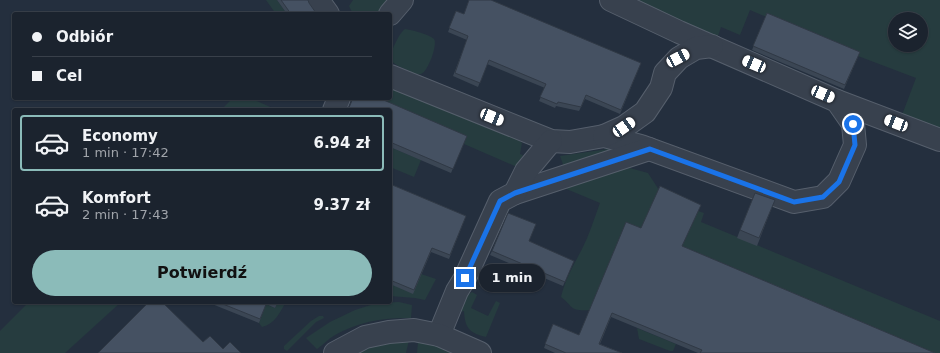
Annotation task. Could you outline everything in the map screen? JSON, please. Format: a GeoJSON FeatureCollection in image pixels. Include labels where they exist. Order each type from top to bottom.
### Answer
{"type":"FeatureCollection","features":[{"type":"Feature","properties":{"kind":"street"},"geometry":{"type":"LineString","coordinates":[[318,0],[327,12]]}},
{"type":"Feature","properties":{"kind":"street"},"geometry":{"type":"LineString","coordinates":[[392,12],[402,0]]}},
{"type":"Feature","properties":{"kind":"street"},"geometry":{"type":"LineString","coordinates":[[611,0],[837,100],[940,140]]}},
{"type":"Feature","properties":{"kind":"street"},"geometry":{"type":"LineString","coordinates":[[392,77],[551,141],[570,142],[604,136],[624,127],[646,112],[661,88],[664,73],[678,58],[696,48],[712,46]]}},
{"type":"Feature","properties":{"kind":"street"},"geometry":{"type":"LineString","coordinates":[[604,136],[650,149],[794,202],[823,197],[839,182],[855,145],[853,124],[837,100]]}},
{"type":"Feature","properties":{"kind":"street"},"geometry":{"type":"LineString","coordinates":[[515,193],[526,171],[551,141]]}},
{"type":"Feature","properties":{"kind":"street"},"geometry":{"type":"LineString","coordinates":[[439,334],[457,291],[465,278],[500,201],[515,193],[650,149]]}},
{"type":"Feature","properties":{"kind":"street"},"geometry":{"type":"LineString","coordinates":[[335,353],[365,336],[414,330],[439,334],[480,353]]}},
{"type":"Feature","properties":{"kind":"green space"},"geometry":{"type":"Polygon","coordinates":[[[266,0],[277,0],[286,12],[275,12],[266,0]]]}},
{"type":"Feature","properties":{"kind":"green space"},"geometry":{"type":"Polygon","coordinates":[[[353,0],[393,0],[383,12],[352,12],[349,6],[353,0]]]}},
{"type":"Feature","properties":{"kind":"green space"},"geometry":{"type":"Polygon","coordinates":[[[621,0],[940,0],[940,130],[902,115],[916,78],[858,56],[750,10],[740,35],[721,27],[716,42],[621,0]]]}},
{"type":"Feature","properties":{"kind":"green space"},"geometry":{"type":"Polygon","coordinates":[[[405,29],[424,34],[434,39],[435,46],[432,58],[427,68],[421,74],[414,73],[392,61],[392,50],[400,34],[405,29]]]}},
{"type":"Feature","properties":{"kind":"green space"},"geometry":{"type":"Polygon","coordinates":[[[392,88],[517,139],[522,143],[520,154],[523,155],[517,167],[464,144],[465,139],[373,100],[392,100],[392,88]]]}},
{"type":"Feature","properties":{"kind":"green space"},"geometry":{"type":"Polygon","coordinates":[[[231,100],[254,100],[272,108],[223,108],[231,100]]]}},
{"type":"Feature","properties":{"kind":"green space"},"geometry":{"type":"Polygon","coordinates":[[[622,147],[564,167],[560,156],[622,147]]]}},
{"type":"Feature","properties":{"kind":"green space"},"geometry":{"type":"Polygon","coordinates":[[[392,148],[421,160],[414,177],[392,168],[392,148]]]}},
{"type":"Feature","properties":{"kind":"green space"},"geometry":{"type":"Polygon","coordinates":[[[626,167],[648,173],[659,190],[692,224],[698,211],[704,213],[701,222],[940,321],[940,353],[923,353],[590,310],[579,310],[573,308],[561,297],[567,279],[586,239],[600,203],[564,188],[626,167]]]}},
{"type":"Feature","properties":{"kind":"green space"},"geometry":{"type":"Polygon","coordinates":[[[421,274],[436,279],[425,300],[392,296],[392,283],[421,274]]]}},
{"type":"Feature","properties":{"kind":"green space"},"geometry":{"type":"Polygon","coordinates":[[[472,292],[477,295],[471,308],[488,316],[496,301],[500,303],[486,337],[472,332],[467,326],[464,311],[460,312],[465,297],[472,292]]]}},
{"type":"Feature","properties":{"kind":"green space"},"geometry":{"type":"Polygon","coordinates":[[[392,302],[399,302],[412,305],[411,318],[391,318],[372,321],[352,327],[332,337],[317,349],[306,338],[330,322],[355,310],[374,304],[392,304],[392,302]]]}},
{"type":"Feature","properties":{"kind":"green space"},"geometry":{"type":"Polygon","coordinates":[[[27,304],[119,304],[65,353],[0,353],[0,331],[27,304]]]}},
{"type":"Feature","properties":{"kind":"green space"},"geometry":{"type":"Polygon","coordinates":[[[266,304],[275,308],[277,304],[285,304],[274,320],[262,327],[259,323],[266,304]]]}},
{"type":"Feature","properties":{"kind":"green space"},"geometry":{"type":"Polygon","coordinates":[[[319,316],[323,316],[324,318],[316,322],[287,351],[284,349],[284,346],[311,321],[319,316]]]}},
{"type":"Feature","properties":{"kind":"green space"},"geometry":{"type":"Polygon","coordinates":[[[637,328],[676,344],[673,351],[639,339],[637,328]]]}},
{"type":"Feature","properties":{"kind":"green space"},"geometry":{"type":"Polygon","coordinates":[[[409,340],[406,353],[351,353],[375,342],[409,340]]]}},
{"type":"Feature","properties":{"kind":"green space"},"geometry":{"type":"Polygon","coordinates":[[[418,342],[437,345],[454,353],[417,353],[418,342]]]}},
{"type":"Feature","properties":{"kind":"building"},"geometry":{"type":"Polygon","coordinates":[[[281,0],[308,0],[315,12],[290,12],[281,0]]]}},
{"type":"Feature","properties":{"kind":"building"},"geometry":{"type":"Polygon","coordinates":[[[469,0],[491,0],[641,63],[621,110],[586,95],[581,107],[558,102],[557,104],[540,97],[546,84],[489,60],[480,83],[455,73],[468,36],[449,28],[456,11],[464,14],[469,0]]]}},
{"type":"Feature","properties":{"kind":"building"},"geometry":{"type":"Polygon","coordinates":[[[767,13],[860,52],[845,85],[753,46],[767,13]]]}},
{"type":"Feature","properties":{"kind":"building"},"geometry":{"type":"Polygon","coordinates":[[[352,100],[384,100],[467,136],[453,169],[392,143],[392,108],[349,108],[352,100]]]}},
{"type":"Feature","properties":{"kind":"building"},"geometry":{"type":"Polygon","coordinates":[[[392,185],[466,216],[450,255],[432,248],[414,290],[392,281],[392,185]]]}},
{"type":"Feature","properties":{"kind":"building"},"geometry":{"type":"Polygon","coordinates":[[[660,186],[701,205],[682,246],[935,353],[700,353],[702,350],[612,313],[599,344],[622,353],[566,353],[545,344],[553,324],[579,335],[626,222],[641,228],[660,186]]]}},
{"type":"Feature","properties":{"kind":"building"},"geometry":{"type":"Polygon","coordinates":[[[755,193],[775,200],[759,238],[740,230],[755,193]]]}},
{"type":"Feature","properties":{"kind":"building"},"geometry":{"type":"Polygon","coordinates":[[[508,213],[536,224],[529,241],[574,261],[565,282],[492,251],[508,213]]]}},
{"type":"Feature","properties":{"kind":"building"},"geometry":{"type":"Polygon","coordinates":[[[147,304],[164,304],[203,342],[210,336],[223,349],[230,342],[241,353],[98,353],[147,304]]]}},
{"type":"Feature","properties":{"kind":"building"},"geometry":{"type":"Polygon","coordinates":[[[223,304],[266,304],[260,319],[223,304]]]}},
{"type":"Feature","properties":{"kind":"route"},"geometry":{"type":"LineString","coordinates":[[465,278],[500,201],[515,193],[650,149],[794,202],[823,197],[839,182],[855,145],[853,124]]}}]}
